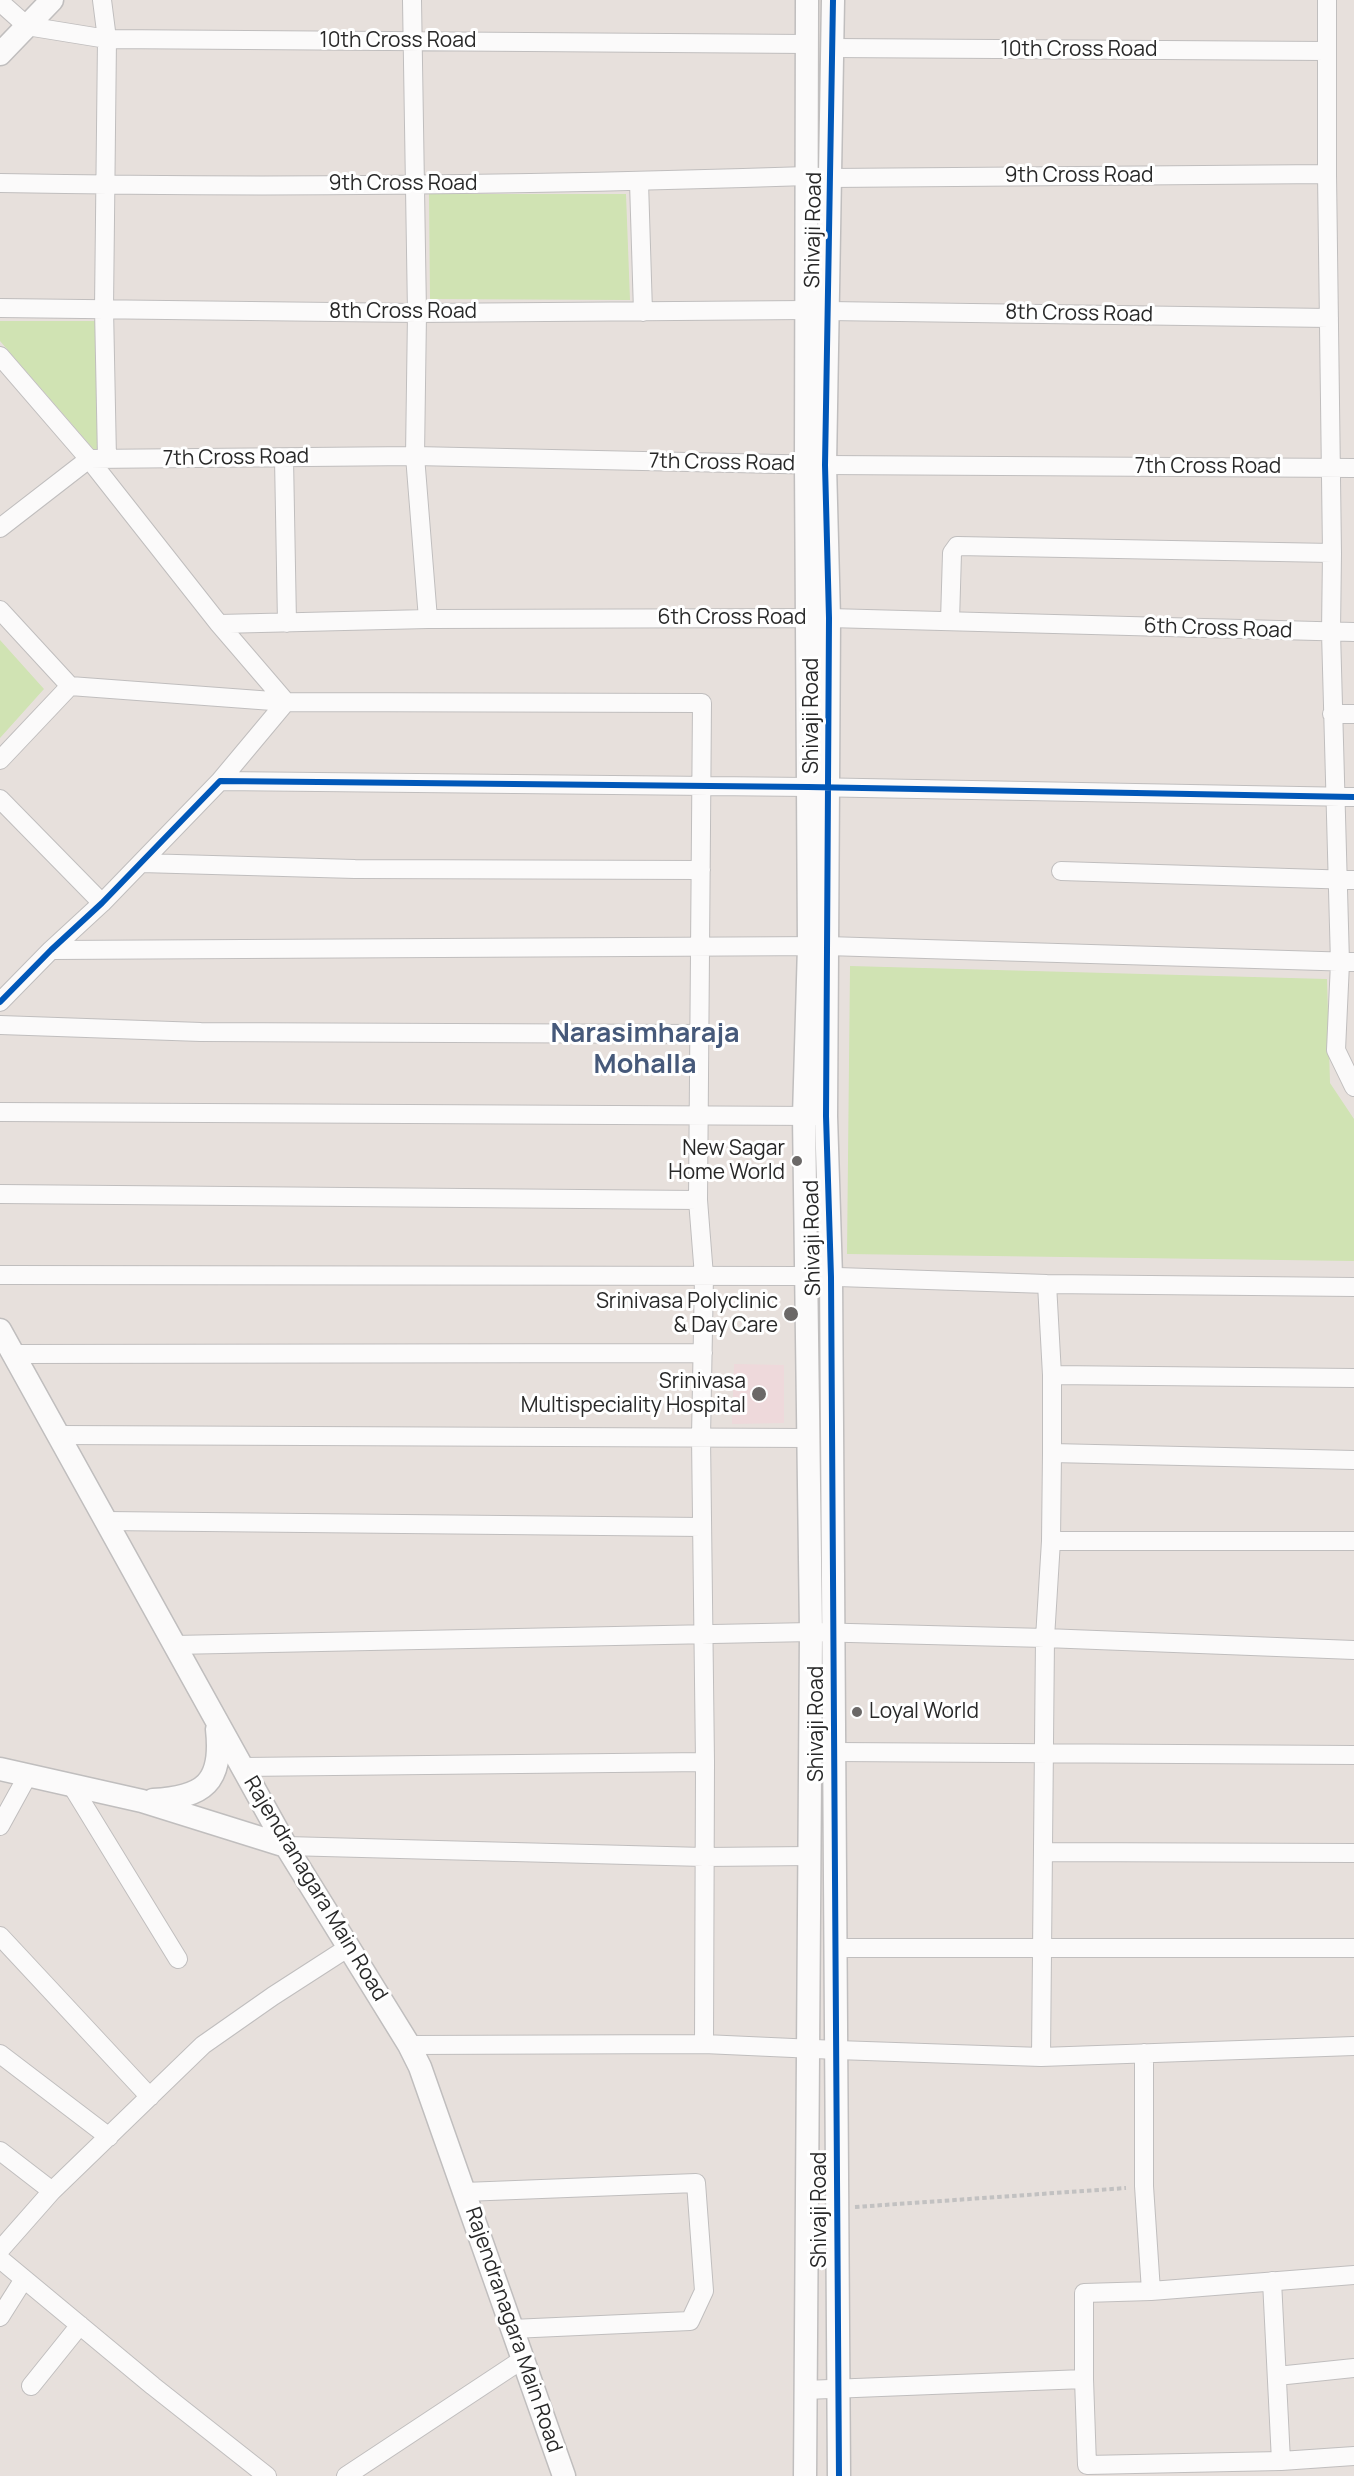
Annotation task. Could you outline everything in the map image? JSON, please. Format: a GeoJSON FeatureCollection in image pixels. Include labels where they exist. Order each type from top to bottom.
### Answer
{"type":"FeatureCollection","features":[{"type":"Feature","properties":{"kind":"street"},"geometry":{"type":"LineString","coordinates":[[0,54],[52,0]]}},
{"type":"Feature","properties":{"kind":"street"},"geometry":{"type":"LineString","coordinates":[[98,459],[107,185],[108,39],[102,0]]}},
{"type":"Feature","properties":{"kind":"street"},"geometry":{"type":"LineString","coordinates":[[412,0],[417,313],[415,456],[428,619]]}},
{"type":"Feature","properties":{"kind":"street"},"geometry":{"type":"LineString","coordinates":[[807,0],[807,177],[817,310]]}},
{"type":"Feature","properties":{"kind":"street","name":"Shivaji Road"},"geometry":{"type":"LineString","coordinates":[[833,0],[831,178],[817,310],[815,465],[818,618],[818,946],[815,1116],[831,1277],[838,2476]]}},
{"type":"Feature","properties":{"kind":"street"},"geometry":{"type":"LineString","coordinates":[[1327,0],[1332,714],[1335,797],[1346,880],[1347,963],[1336,1050],[1354,1088]]}},
{"type":"Feature","properties":{"kind":"street"},"geometry":{"type":"LineString","coordinates":[[0,2],[27,26]]}},
{"type":"Feature","properties":{"kind":"street","name":"10th Cross Road"},"geometry":{"type":"LineString","coordinates":[[27,26],[108,39],[807,44]]}},
{"type":"Feature","properties":{"kind":"street","name":"10th Cross Road"},"geometry":{"type":"LineString","coordinates":[[832,48],[1327,51]]}},
{"type":"Feature","properties":{"kind":"street","name":"9th Cross Road"},"geometry":{"type":"LineString","coordinates":[[0,183],[415,184],[639,182],[807,177],[1327,174]]}},
{"type":"Feature","properties":{"kind":"street"},"geometry":{"type":"LineString","coordinates":[[639,182],[643,312]]}},
{"type":"Feature","properties":{"kind":"street","name":"8th Cross Road"},"geometry":{"type":"LineString","coordinates":[[0,308],[417,313],[817,310],[1329,318]]}},
{"type":"Feature","properties":{"kind":"street"},"geometry":{"type":"LineString","coordinates":[[0,356],[98,459],[219,624],[286,702]]}},
{"type":"Feature","properties":{"kind":"street","name":"7th Cross Road"},"geometry":{"type":"LineString","coordinates":[[98,459],[415,456],[815,465],[1354,468]]}},
{"type":"Feature","properties":{"kind":"street"},"geometry":{"type":"LineString","coordinates":[[284,458],[287,623]]}},
{"type":"Feature","properties":{"kind":"street"},"geometry":{"type":"LineString","coordinates":[[0,528],[98,459]]}},
{"type":"Feature","properties":{"kind":"street"},"geometry":{"type":"LineString","coordinates":[[950,621],[952,553],[957,546],[1332,553]]}},
{"type":"Feature","properties":{"kind":"street"},"geometry":{"type":"LineString","coordinates":[[0,610],[70,686],[286,702],[702,703],[702,947],[698,1200],[704,1276],[701,1437],[705,1762],[704,2044]]}},
{"type":"Feature","properties":{"kind":"street","name":"6th Cross Road"},"geometry":{"type":"LineString","coordinates":[[219,624],[428,619],[818,618],[1354,632]]}},
{"type":"Feature","properties":{"kind":"street"},"geometry":{"type":"LineString","coordinates":[[0,760],[70,686]]}},
{"type":"Feature","properties":{"kind":"street"},"geometry":{"type":"LineString","coordinates":[[0,1002],[102,903],[220,781],[286,702]]}},
{"type":"Feature","properties":{"kind":"street"},"geometry":{"type":"LineString","coordinates":[[1332,714],[1354,714]]}},
{"type":"Feature","properties":{"kind":"street"},"geometry":{"type":"LineString","coordinates":[[220,781],[818,787],[1354,797]]}},
{"type":"Feature","properties":{"kind":"street"},"geometry":{"type":"LineString","coordinates":[[0,799],[102,903]]}},
{"type":"Feature","properties":{"kind":"street"},"geometry":{"type":"LineString","coordinates":[[141,863],[356,869],[701,870]]}},
{"type":"Feature","properties":{"kind":"street"},"geometry":{"type":"LineString","coordinates":[[1061,871],[1346,880]]}},
{"type":"Feature","properties":{"kind":"street"},"geometry":{"type":"LineString","coordinates":[[51,950],[818,946],[1347,963]]}},
{"type":"Feature","properties":{"kind":"street"},"geometry":{"type":"LineString","coordinates":[[0,1025],[201,1032],[700,1034]]}},
{"type":"Feature","properties":{"kind":"street"},"geometry":{"type":"LineString","coordinates":[[0,1112],[815,1116],[808,1276],[811,1632],[805,2476]]}},
{"type":"Feature","properties":{"kind":"street"},"geometry":{"type":"LineString","coordinates":[[0,1194],[698,1200]]}},
{"type":"Feature","properties":{"kind":"street"},"geometry":{"type":"LineString","coordinates":[[0,1275],[808,1276],[1047,1284],[1354,1287]]}},
{"type":"Feature","properties":{"kind":"street"},"geometry":{"type":"LineString","coordinates":[[1041,2056],[1045,1638],[1051,1541],[1052,1453],[1052,1375],[1047,1284]]}},
{"type":"Feature","properties":{"kind":"street","name":"Rajendranagara Main Road"},"geometry":{"type":"LineString","coordinates":[[0,1330],[286,1846],[409,2044],[420,2067],[564,2476]]}},
{"type":"Feature","properties":{"kind":"street"},"geometry":{"type":"LineString","coordinates":[[13,1354],[703,1353]]}},
{"type":"Feature","properties":{"kind":"street"},"geometry":{"type":"LineString","coordinates":[[1052,1375],[1354,1378]]}},
{"type":"Feature","properties":{"kind":"street"},"geometry":{"type":"LineString","coordinates":[[58,1435],[809,1438]]}},
{"type":"Feature","properties":{"kind":"street"},"geometry":{"type":"LineString","coordinates":[[1052,1453],[1354,1460]]}},
{"type":"Feature","properties":{"kind":"street"},"geometry":{"type":"LineString","coordinates":[[105,1521],[702,1527]]}},
{"type":"Feature","properties":{"kind":"street"},"geometry":{"type":"LineString","coordinates":[[1051,1541],[1354,1541]]}},
{"type":"Feature","properties":{"kind":"street"},"geometry":{"type":"LineString","coordinates":[[174,1645],[811,1632],[1354,1650]]}},
{"type":"Feature","properties":{"kind":"street"},"geometry":{"type":"LineString","coordinates":[[142,1801],[181,1798],[202,1788],[217,1771],[220,1752],[216,1720]]}},
{"type":"Feature","properties":{"kind":"street"},"geometry":{"type":"LineString","coordinates":[[834,1752],[1354,1755]]}},
{"type":"Feature","properties":{"kind":"street"},"geometry":{"type":"LineString","coordinates":[[242,1767],[705,1762]]}},
{"type":"Feature","properties":{"kind":"street"},"geometry":{"type":"LineString","coordinates":[[0,1769],[142,1801],[286,1846],[704,1857],[810,1856]]}},
{"type":"Feature","properties":{"kind":"street"},"geometry":{"type":"LineString","coordinates":[[0,1826],[28,1775]]}},
{"type":"Feature","properties":{"kind":"street"},"geometry":{"type":"LineString","coordinates":[[72,1786],[178,1959]]}},
{"type":"Feature","properties":{"kind":"street"},"geometry":{"type":"LineString","coordinates":[[1043,1852],[1354,1853]]}},
{"type":"Feature","properties":{"kind":"street"},"geometry":{"type":"LineString","coordinates":[[0,1936],[150,2097]]}},
{"type":"Feature","properties":{"kind":"street"},"geometry":{"type":"LineString","coordinates":[[0,2250],[52,2192],[203,2045],[273,1995],[350,1947]]}},
{"type":"Feature","properties":{"kind":"street"},"geometry":{"type":"LineString","coordinates":[[836,1948],[1354,1948]]}},
{"type":"Feature","properties":{"kind":"street"},"geometry":{"type":"LineString","coordinates":[[409,2044],[704,2044],[1041,2056],[1354,2046]]}},
{"type":"Feature","properties":{"kind":"street"},"geometry":{"type":"LineString","coordinates":[[1144,2053],[1144,2186],[1151,2291]]}},
{"type":"Feature","properties":{"kind":"street"},"geometry":{"type":"LineString","coordinates":[[0,2054],[109,2137]]}},
{"type":"Feature","properties":{"kind":"street"},"geometry":{"type":"LineString","coordinates":[[0,2151],[52,2192]]}},
{"type":"Feature","properties":{"kind":"street"},"geometry":{"type":"LineString","coordinates":[[464,2192],[696,2183],[704,2291],[690,2321],[512,2329]]}},
{"type":"Feature","properties":{"kind":"street"},"geometry":{"type":"LineString","coordinates":[[0,2259],[153,2386],[267,2476]]}},
{"type":"Feature","properties":{"kind":"street"},"geometry":{"type":"LineString","coordinates":[[1354,2275],[1151,2291],[1084,2293],[1087,2465],[1171,2470],[1354,2456]]}},
{"type":"Feature","properties":{"kind":"street"},"geometry":{"type":"LineString","coordinates":[[0,2317],[24,2279]]}},
{"type":"Feature","properties":{"kind":"street"},"geometry":{"type":"LineString","coordinates":[[1272,2281],[1281,2461]]}},
{"type":"Feature","properties":{"kind":"street"},"geometry":{"type":"LineString","coordinates":[[31,2386],[80,2325]]}},
{"type":"Feature","properties":{"kind":"street"},"geometry":{"type":"LineString","coordinates":[[346,2476],[523,2359]]}},
{"type":"Feature","properties":{"kind":"street"},"geometry":{"type":"LineString","coordinates":[[1277,2376],[1354,2368]]}},
{"type":"Feature","properties":{"kind":"street"},"geometry":{"type":"LineString","coordinates":[[806,2390],[1084,2379]]}},
{"type":"Feature","properties":{"kind":"path"},"geometry":{"type":"LineString","coordinates":[[837,2209],[1144,2186]]}},
{"type":"Feature","properties":{"kind":"shaded area","name":"Srinivasa Multispeciality Hospital"},"geometry":{"type":"Polygon","coordinates":[[[734,1364],[784,1365],[784,1423],[732,1424],[734,1364]]]}},
{"type":"Feature","properties":{"kind":"green space"},"geometry":{"type":"Polygon","coordinates":[[[429,194],[626,194],[630,300],[430,299],[429,194]]]}},
{"type":"Feature","properties":{"kind":"green space"},"geometry":{"type":"Polygon","coordinates":[[[0,321],[98,321],[97,453],[0,341],[0,321]]]}},
{"type":"Feature","properties":{"kind":"green space"},"geometry":{"type":"Polygon","coordinates":[[[0,640],[44,689],[0,738],[0,640]]]}},
{"type":"Feature","properties":{"kind":"green space"},"geometry":{"type":"Polygon","coordinates":[[[850,966],[1327,979],[1330,1083],[1354,1119],[1354,1261],[847,1254],[850,966]]]}},
{"type":"Feature","properties":{"kind":"cycle path"},"geometry":{"type":"LineString","coordinates":[[833,0],[825,465],[829,618],[826,1116],[831,1277],[839,2476]]}},
{"type":"Feature","properties":{"kind":"cycle path"},"geometry":{"type":"LineString","coordinates":[[0,1002],[102,903],[220,781],[808,787],[1354,797]]}},
{"type":"Feature","properties":{"kind":"place","name":"New Sagar Home World"},"geometry":{"type":"Point","coordinates":[797,1161]}},
{"type":"Feature","properties":{"kind":"place","name":"Srinivasa Polyclinic & Day Care"},"geometry":{"type":"Point","coordinates":[791,1314]}},
{"type":"Feature","properties":{"kind":"place","name":"Srinivasa Multispeciality Hospital"},"geometry":{"type":"Point","coordinates":[759,1394]}},
{"type":"Feature","properties":{"kind":"place","name":"Loyal World"},"geometry":{"type":"Point","coordinates":[857,1712]}},
{"type":"Feature","properties":{"kind":"district","name":"Narasimharaja Mohalla"},"geometry":{"type":"Point","coordinates":[645,1050]}}]}
